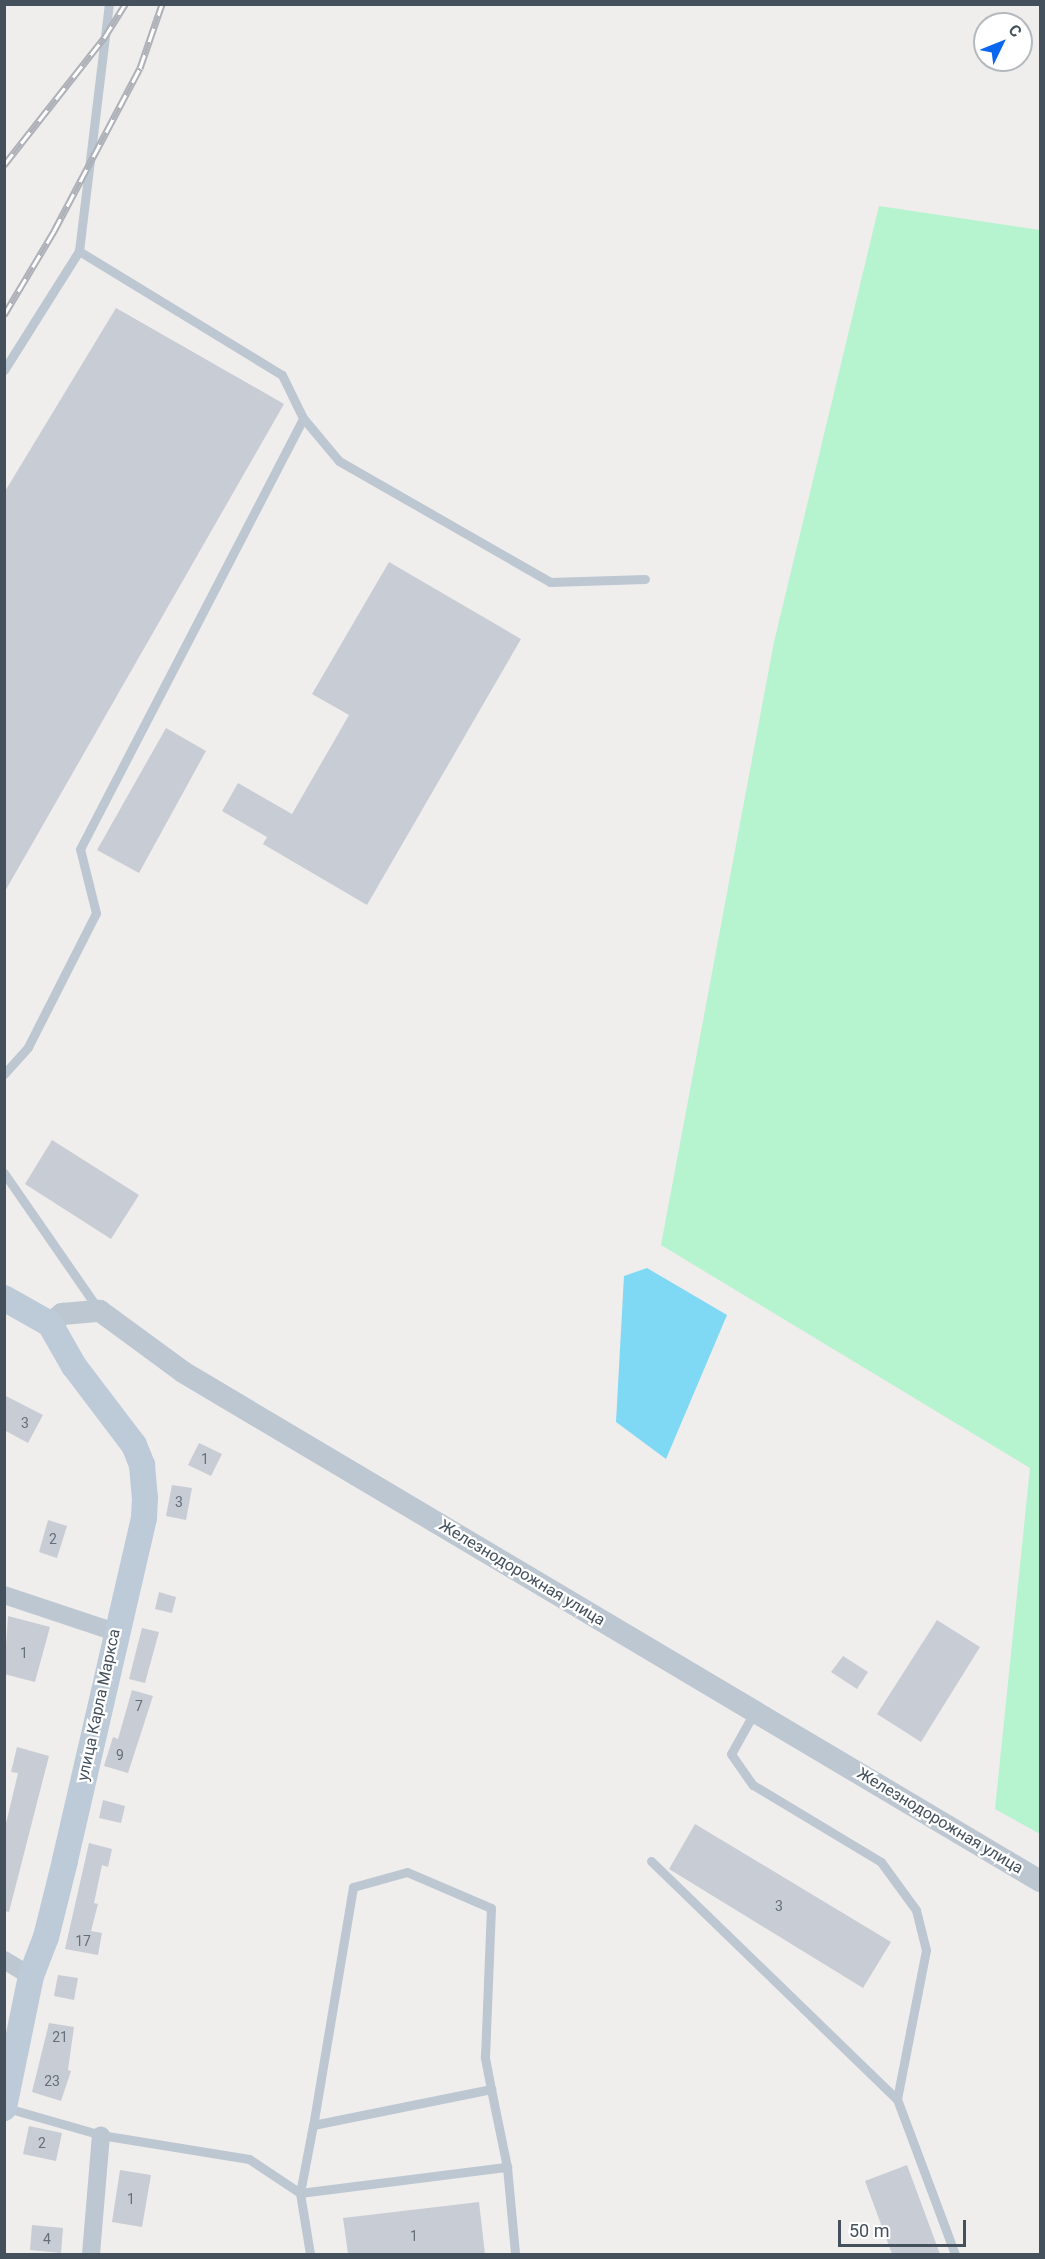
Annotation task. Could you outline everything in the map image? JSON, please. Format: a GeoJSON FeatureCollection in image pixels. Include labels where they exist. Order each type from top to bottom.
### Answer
{"type":"FeatureCollection","features":[{"type":"Feature","properties":{"kind":"main road"},"geometry":{"type":"LineString","coordinates":[[4,1298],[50,1324]]}},
{"type":"Feature","properties":{"kind":"main road","name":"улица Карла Маркса"},"geometry":{"type":"LineString","coordinates":[[5,2108],[31,1976],[46,1938],[65,1861],[115,1632],[144,1518],[142,1465],[134,1445],[74,1366],[50,1324]]}},
{"type":"Feature","properties":{"kind":"street"},"geometry":{"type":"LineString","coordinates":[[50,1324],[62,1314],[100,1311]]}},
{"type":"Feature","properties":{"kind":"street","name":"Железнодорожная улица"},"geometry":{"type":"LineString","coordinates":[[100,1311],[183,1372],[1041,1881]]}},
{"type":"Feature","properties":{"kind":"street"},"geometry":{"type":"LineString","coordinates":[[4,1595],[115,1632]]}},
{"type":"Feature","properties":{"kind":"street"},"geometry":{"type":"LineString","coordinates":[[4,1960],[31,1976]]}},
{"type":"Feature","properties":{"kind":"street"},"geometry":{"type":"LineString","coordinates":[[91,2254],[101,2135]]}},
{"type":"Feature","properties":{"kind":"lane"},"geometry":{"type":"LineString","coordinates":[[4,370],[79,251],[109,4]]}},
{"type":"Feature","properties":{"kind":"lane"},"geometry":{"type":"LineString","coordinates":[[79,251],[282,375],[303,418],[339,461],[550,582],[645,579]]}},
{"type":"Feature","properties":{"kind":"lane"},"geometry":{"type":"LineString","coordinates":[[4,1074],[28,1047],[96,914],[80,849],[303,418]]}},
{"type":"Feature","properties":{"kind":"lane"},"geometry":{"type":"LineString","coordinates":[[4,1173],[100,1311]]}},
{"type":"Feature","properties":{"kind":"lane"},"geometry":{"type":"LineString","coordinates":[[755,1711],[731,1754],[753,1785],[881,1862],[916,1910],[926,1950],[897,2099]]}},
{"type":"Feature","properties":{"kind":"lane"},"geometry":{"type":"LineString","coordinates":[[651,1862],[897,2099],[955,2254]]}},
{"type":"Feature","properties":{"kind":"lane"},"geometry":{"type":"LineString","coordinates":[[310,2254],[300,2193],[353,1887],[407,1872],[491,1908],[484,2057],[507,2167],[515,2254]]}},
{"type":"Feature","properties":{"kind":"lane"},"geometry":{"type":"LineString","coordinates":[[313,2125],[491,2089]]}},
{"type":"Feature","properties":{"kind":"lane"},"geometry":{"type":"LineString","coordinates":[[5,2108],[101,2135],[249,2159],[300,2193],[507,2167]]}},
{"type":"Feature","properties":{"kind":"green space"},"geometry":{"type":"Polygon","coordinates":[[[879,206],[1040,230],[1040,1834],[995,1809],[1030,1468],[661,1245],[774,642],[879,206]]]}},
{"type":"Feature","properties":{"kind":"water"},"geometry":{"type":"Polygon","coordinates":[[[647,1268],[727,1315],[666,1459],[616,1422],[624,1276],[647,1268]]]}},
{"type":"Feature","properties":{"kind":"building"},"geometry":{"type":"Polygon","coordinates":[[[116,308],[284,404],[4,893],[4,493],[116,308]]]}},
{"type":"Feature","properties":{"kind":"building"},"geometry":{"type":"Polygon","coordinates":[[[389,562],[521,639],[367,905],[263,844],[267,837],[222,811],[238,783],[292,814],[349,715],[312,694],[389,562]]]}},
{"type":"Feature","properties":{"kind":"building"},"geometry":{"type":"Polygon","coordinates":[[[166,728],[206,751],[139,873],[97,850],[166,728]]]}},
{"type":"Feature","properties":{"kind":"building"},"geometry":{"type":"Polygon","coordinates":[[[52,1140],[139,1195],[111,1239],[25,1184],[52,1140]]]}},
{"type":"Feature","properties":{"kind":"building"},"geometry":{"type":"Polygon","coordinates":[[[4,1395],[43,1415],[28,1443],[4,1430],[4,1395]]]}},
{"type":"Feature","properties":{"kind":"building"},"geometry":{"type":"Polygon","coordinates":[[[199,1443],[222,1454],[211,1476],[188,1465],[199,1443]]]}},
{"type":"Feature","properties":{"kind":"building"},"geometry":{"type":"Polygon","coordinates":[[[172,1485],[192,1488],[186,1520],[166,1516],[172,1485]]]}},
{"type":"Feature","properties":{"kind":"building"},"geometry":{"type":"Polygon","coordinates":[[[48,1520],[67,1526],[57,1558],[39,1552],[48,1520]]]}},
{"type":"Feature","properties":{"kind":"building"},"geometry":{"type":"Polygon","coordinates":[[[159,1592],[176,1597],[172,1613],[155,1609],[159,1592]]]}},
{"type":"Feature","properties":{"kind":"building"},"geometry":{"type":"Polygon","coordinates":[[[8,1616],[50,1627],[35,1682],[4,1674],[8,1616]]]}},
{"type":"Feature","properties":{"kind":"building"},"geometry":{"type":"Polygon","coordinates":[[[937,1620],[980,1647],[921,1742],[877,1714],[937,1620]]]}},
{"type":"Feature","properties":{"kind":"building"},"geometry":{"type":"Polygon","coordinates":[[[142,1628],[159,1632],[145,1683],[129,1679],[142,1628]]]}},
{"type":"Feature","properties":{"kind":"building"},"geometry":{"type":"Polygon","coordinates":[[[843,1656],[868,1672],[857,1689],[831,1672],[843,1656]]]}},
{"type":"Feature","properties":{"kind":"building"},"geometry":{"type":"Polygon","coordinates":[[[132,1690],[153,1696],[128,1773],[104,1766],[113,1737],[118,1739],[132,1690]]]}},
{"type":"Feature","properties":{"kind":"building"},"geometry":{"type":"Polygon","coordinates":[[[17,1747],[49,1756],[9,1912],[4,1911],[4,1832],[18,1773],[11,1772],[17,1747]]]}},
{"type":"Feature","properties":{"kind":"building"},"geometry":{"type":"Polygon","coordinates":[[[103,1800],[125,1806],[121,1823],[99,1818],[103,1800]]]}},
{"type":"Feature","properties":{"kind":"building"},"geometry":{"type":"Polygon","coordinates":[[[695,1824],[891,1942],[863,1988],[669,1869],[695,1824]]]}},
{"type":"Feature","properties":{"kind":"building"},"geometry":{"type":"Polygon","coordinates":[[[89,1843],[112,1849],[108,1867],[102,1865],[94,1903],[98,1904],[91,1931],[102,1933],[98,1955],[65,1949],[89,1843]]]}},
{"type":"Feature","properties":{"kind":"building"},"geometry":{"type":"Polygon","coordinates":[[[58,1975],[78,1978],[74,2000],[54,1996],[58,1975]]]}},
{"type":"Feature","properties":{"kind":"building"},"geometry":{"type":"Polygon","coordinates":[[[49,2023],[74,2027],[68,2070],[71,2071],[61,2101],[32,2092],[49,2023]]]}},
{"type":"Feature","properties":{"kind":"building"},"geometry":{"type":"Polygon","coordinates":[[[29,2126],[62,2133],[56,2161],[23,2154],[29,2126]]]}},
{"type":"Feature","properties":{"kind":"building"},"geometry":{"type":"Polygon","coordinates":[[[907,2165],[940,2254],[892,2254],[865,2181],[907,2165]]]}},
{"type":"Feature","properties":{"kind":"building"},"geometry":{"type":"Polygon","coordinates":[[[120,2170],[151,2175],[142,2227],[112,2222],[120,2170]]]}},
{"type":"Feature","properties":{"kind":"building"},"geometry":{"type":"Polygon","coordinates":[[[479,2202],[485,2254],[348,2254],[343,2218],[479,2202]]]}},
{"type":"Feature","properties":{"kind":"building"},"geometry":{"type":"Polygon","coordinates":[[[32,2225],[63,2228],[61,2253],[30,2250],[32,2225]]]}},
{"type":"Feature","properties":{"kind":"railway"},"geometry":{"type":"LineString","coordinates":[[4,165],[104,38],[125,4]]}},
{"type":"Feature","properties":{"kind":"railway"},"geometry":{"type":"LineString","coordinates":[[4,315],[54,231],[140,68],[162,4]]}}]}
